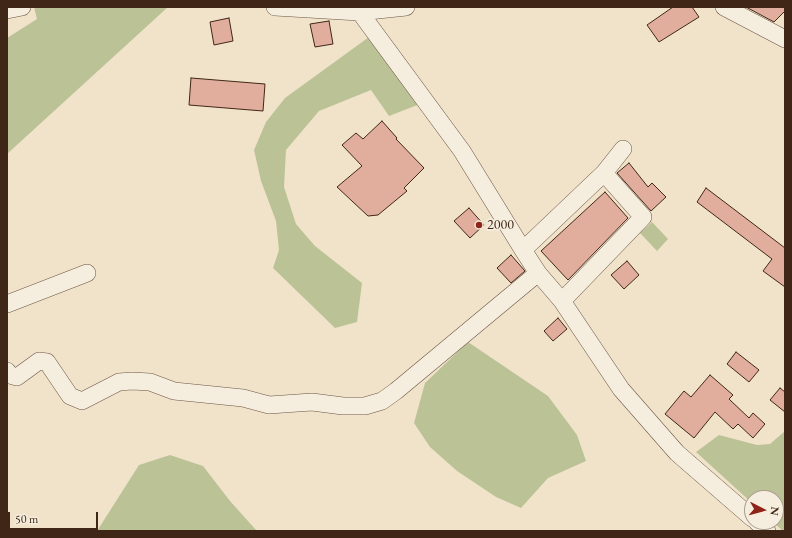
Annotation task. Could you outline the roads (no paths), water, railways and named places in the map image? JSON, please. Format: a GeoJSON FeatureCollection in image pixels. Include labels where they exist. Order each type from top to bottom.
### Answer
{"type":"FeatureCollection","features":[{"type":"Feature","properties":{"kind":"street"},"geometry":{"type":"LineString","coordinates":[[7,10],[22,7]]}},
{"type":"Feature","properties":{"kind":"street"},"geometry":{"type":"LineString","coordinates":[[275,7],[358,10],[406,7]]}},
{"type":"Feature","properties":{"kind":"street"},"geometry":{"type":"LineString","coordinates":[[724,7],[785,39]]}},
{"type":"Feature","properties":{"kind":"street"},"geometry":{"type":"LineString","coordinates":[[358,10],[462,151],[522,250],[538,273],[562,301],[621,389],[677,453],[744,511]]}},
{"type":"Feature","properties":{"kind":"street"},"geometry":{"type":"LineString","coordinates":[[522,250],[604,172],[623,150]]}},
{"type":"Feature","properties":{"kind":"street"},"geometry":{"type":"LineString","coordinates":[[562,301],[643,217],[604,172]]}},
{"type":"Feature","properties":{"kind":"street"},"geometry":{"type":"LineString","coordinates":[[7,304],[87,273]]}},
{"type":"Feature","properties":{"kind":"street"},"geometry":{"type":"LineString","coordinates":[[7,371],[10,375],[17,378],[39,361],[47,362],[70,396],[82,401],[119,382],[132,381],[150,382],[174,391],[243,398],[268,405],[312,402],[343,406],[365,406],[382,401],[396,391],[538,273]]}},
{"type":"Feature","properties":{"kind":"place","name":"2000"},"geometry":{"type":"Point","coordinates":[479,225]}}]}
